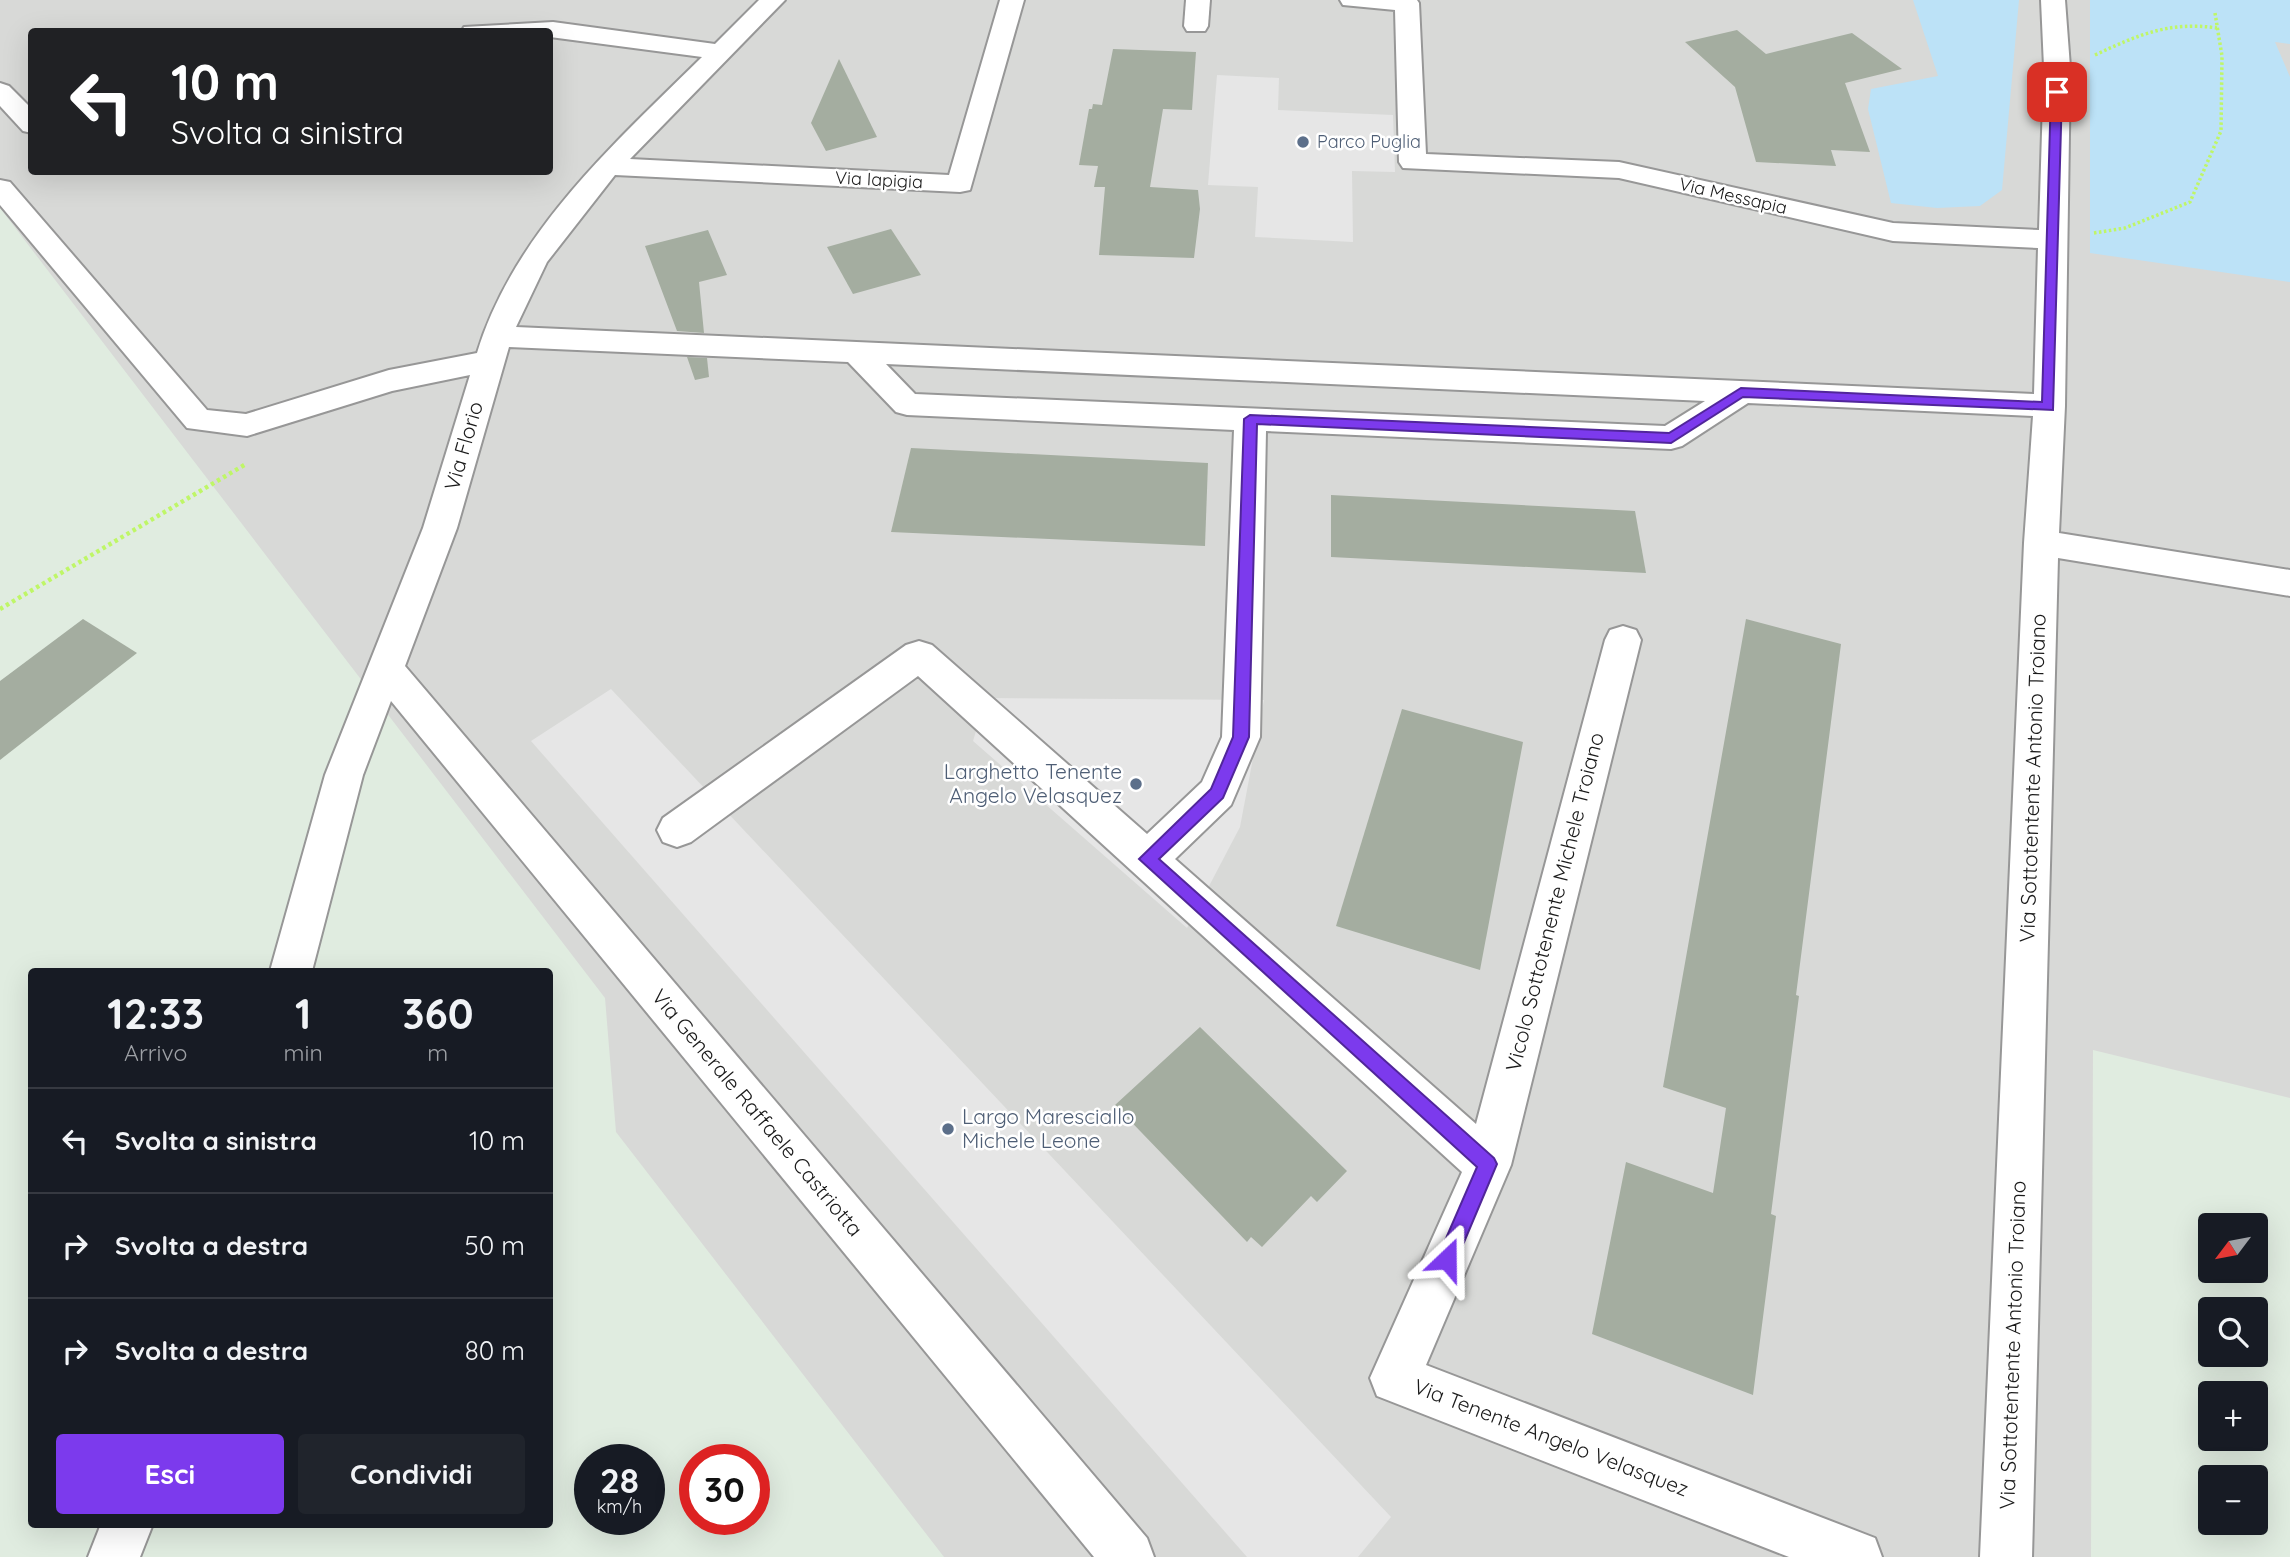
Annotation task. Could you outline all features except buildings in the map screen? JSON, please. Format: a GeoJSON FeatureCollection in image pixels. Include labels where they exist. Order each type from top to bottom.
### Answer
{"type":"FeatureCollection","features":[{"type":"Feature","properties":{"kind":"street","name":"Via Florio"},"geometry":{"type":"LineString","coordinates":[[292,968],[344,775],[440,528],[493,349],[534,260],[608,166],[718,52],[773,0]]}},
{"type":"Feature","properties":{"kind":"street","name":"Via Iapigia"},"geometry":{"type":"LineString","coordinates":[[608,166],[960,184],[1012,0]]}},
{"type":"Feature","properties":{"kind":"street"},"geometry":{"type":"LineString","coordinates":[[1188,0],[1198,0],[1196,26]]}},
{"type":"Feature","properties":{"kind":"street","name":"Via Messapia"},"geometry":{"type":"LineString","coordinates":[[1352,0],[1407,3],[1413,162],[1619,170],[1893,232],[2052,240]]}},
{"type":"Feature","properties":{"kind":"street","name":"Via Sottotentente Antonio Troiano"},"geometry":{"type":"LineString","coordinates":[[2006,1557],[2041,543],[2049,407],[2057,67],[2053,0]]}},
{"type":"Feature","properties":{"kind":"street"},"geometry":{"type":"LineString","coordinates":[[553,30],[718,52]]}},
{"type":"Feature","properties":{"kind":"street"},"geometry":{"type":"LineString","coordinates":[[0,91],[28,121]]}},
{"type":"Feature","properties":{"kind":"street"},"geometry":{"type":"LineString","coordinates":[[0,188],[198,420],[247,425],[493,349],[856,352],[2049,407]]}},
{"type":"Feature","properties":{"kind":"street"},"geometry":{"type":"LineString","coordinates":[[856,352],[907,404],[1671,438],[1741,393]]}},
{"type":"Feature","properties":{"kind":"street"},"geometry":{"type":"LineString","coordinates":[[1148,859],[1217,793],[1241,737],[1250,419]]}},
{"type":"Feature","properties":{"kind":"street"},"geometry":{"type":"LineString","coordinates":[[2041,543],[2290,583]]}},
{"type":"Feature","properties":{"kind":"street","name":"Vicolo Sottotenente Michele Troiano"},"geometry":{"type":"LineString","coordinates":[[1488,1164],[1623,640]]}},
{"type":"Feature","properties":{"kind":"street"},"geometry":{"type":"LineString","coordinates":[[677,830],[919,655],[1488,1164]]}},
{"type":"Feature","properties":{"kind":"street","name":"Via Generale Raffaele Castriotta"},"geometry":{"type":"LineString","coordinates":[[386,669],[1128,1557]]}},
{"type":"Feature","properties":{"kind":"street","name":"Via Tenente Angelo Velasquez"},"geometry":{"type":"LineString","coordinates":[[1488,1164],[1395,1378],[1856,1557]]}},
{"type":"Feature","properties":{"kind":"street"},"geometry":{"type":"LineString","coordinates":[[114,1557],[125,1528]]}},
{"type":"Feature","properties":{"kind":"path"},"geometry":{"type":"LineString","coordinates":[[2052,240],[2125,228],[2190,202],[2221,131],[2222,56],[2215,13]]}},
{"type":"Feature","properties":{"kind":"path"},"geometry":{"type":"LineString","coordinates":[[2057,67],[2110,50],[2140,34],[2188,24],[2217,28]]}},
{"type":"Feature","properties":{"kind":"path"},"geometry":{"type":"LineString","coordinates":[[0,609],[258,457],[247,425]]}},
{"type":"Feature","properties":{"kind":"shaded area"},"geometry":{"type":"Polygon","coordinates":[[[0,0],[2290,0],[2290,1098],[2093,1050],[2091,1557],[944,1557],[616,1132],[605,998],[0,208],[0,0]]]}},
{"type":"Feature","properties":{"kind":"shaded area"},"geometry":{"type":"Polygon","coordinates":[[[1913,0],[2019,0],[2002,190],[1980,206],[1937,208],[1891,203],[1868,109],[1871,89],[1938,76],[1913,0]]]}},
{"type":"Feature","properties":{"kind":"shaded area"},"geometry":{"type":"Polygon","coordinates":[[[2090,0],[2290,0],[2290,44],[2275,42],[2290,77],[2290,282],[2090,253],[2090,0]]]}},
{"type":"Feature","properties":{"kind":"shaded area","name":"Parco Puglia"},"geometry":{"type":"Polygon","coordinates":[[[1217,75],[1279,78],[1278,110],[1393,115],[1395,172],[1352,171],[1353,242],[1255,237],[1258,187],[1208,185],[1217,75]]]}},
{"type":"Feature","properties":{"kind":"shaded area","name":"Largo Maresciallo Michele Leone"},"geometry":{"type":"Polygon","coordinates":[[[611,689],[1391,1517],[1358,1557],[1247,1557],[531,741],[611,689]]]}},
{"type":"Feature","properties":{"kind":"shaded area","name":"Larghetto Tenente Angelo Velasquez"},"geometry":{"type":"Polygon","coordinates":[[[986,698],[1264,700],[1240,827],[1187,928],[973,741],[986,698]]]}},
{"type":"Feature","properties":{"kind":"place","name":"Parco Puglia"},"geometry":{"type":"Point","coordinates":[1303,142]}},
{"type":"Feature","properties":{"kind":"place","name":"Larghetto Tenente Angelo Velasquez"},"geometry":{"type":"Point","coordinates":[1136,784]}},
{"type":"Feature","properties":{"kind":"place","name":"Largo Maresciallo Michele Leone"},"geometry":{"type":"Point","coordinates":[948,1129]}},
{"type":"Feature","properties":{"kind":"route"},"geometry":{"type":"LineString","coordinates":[[1447,1259],[1488,1164],[1148,859],[1217,793],[1241,737],[1250,419],[1671,438],[1741,393],[2049,407],[2057,92]]}}]}
